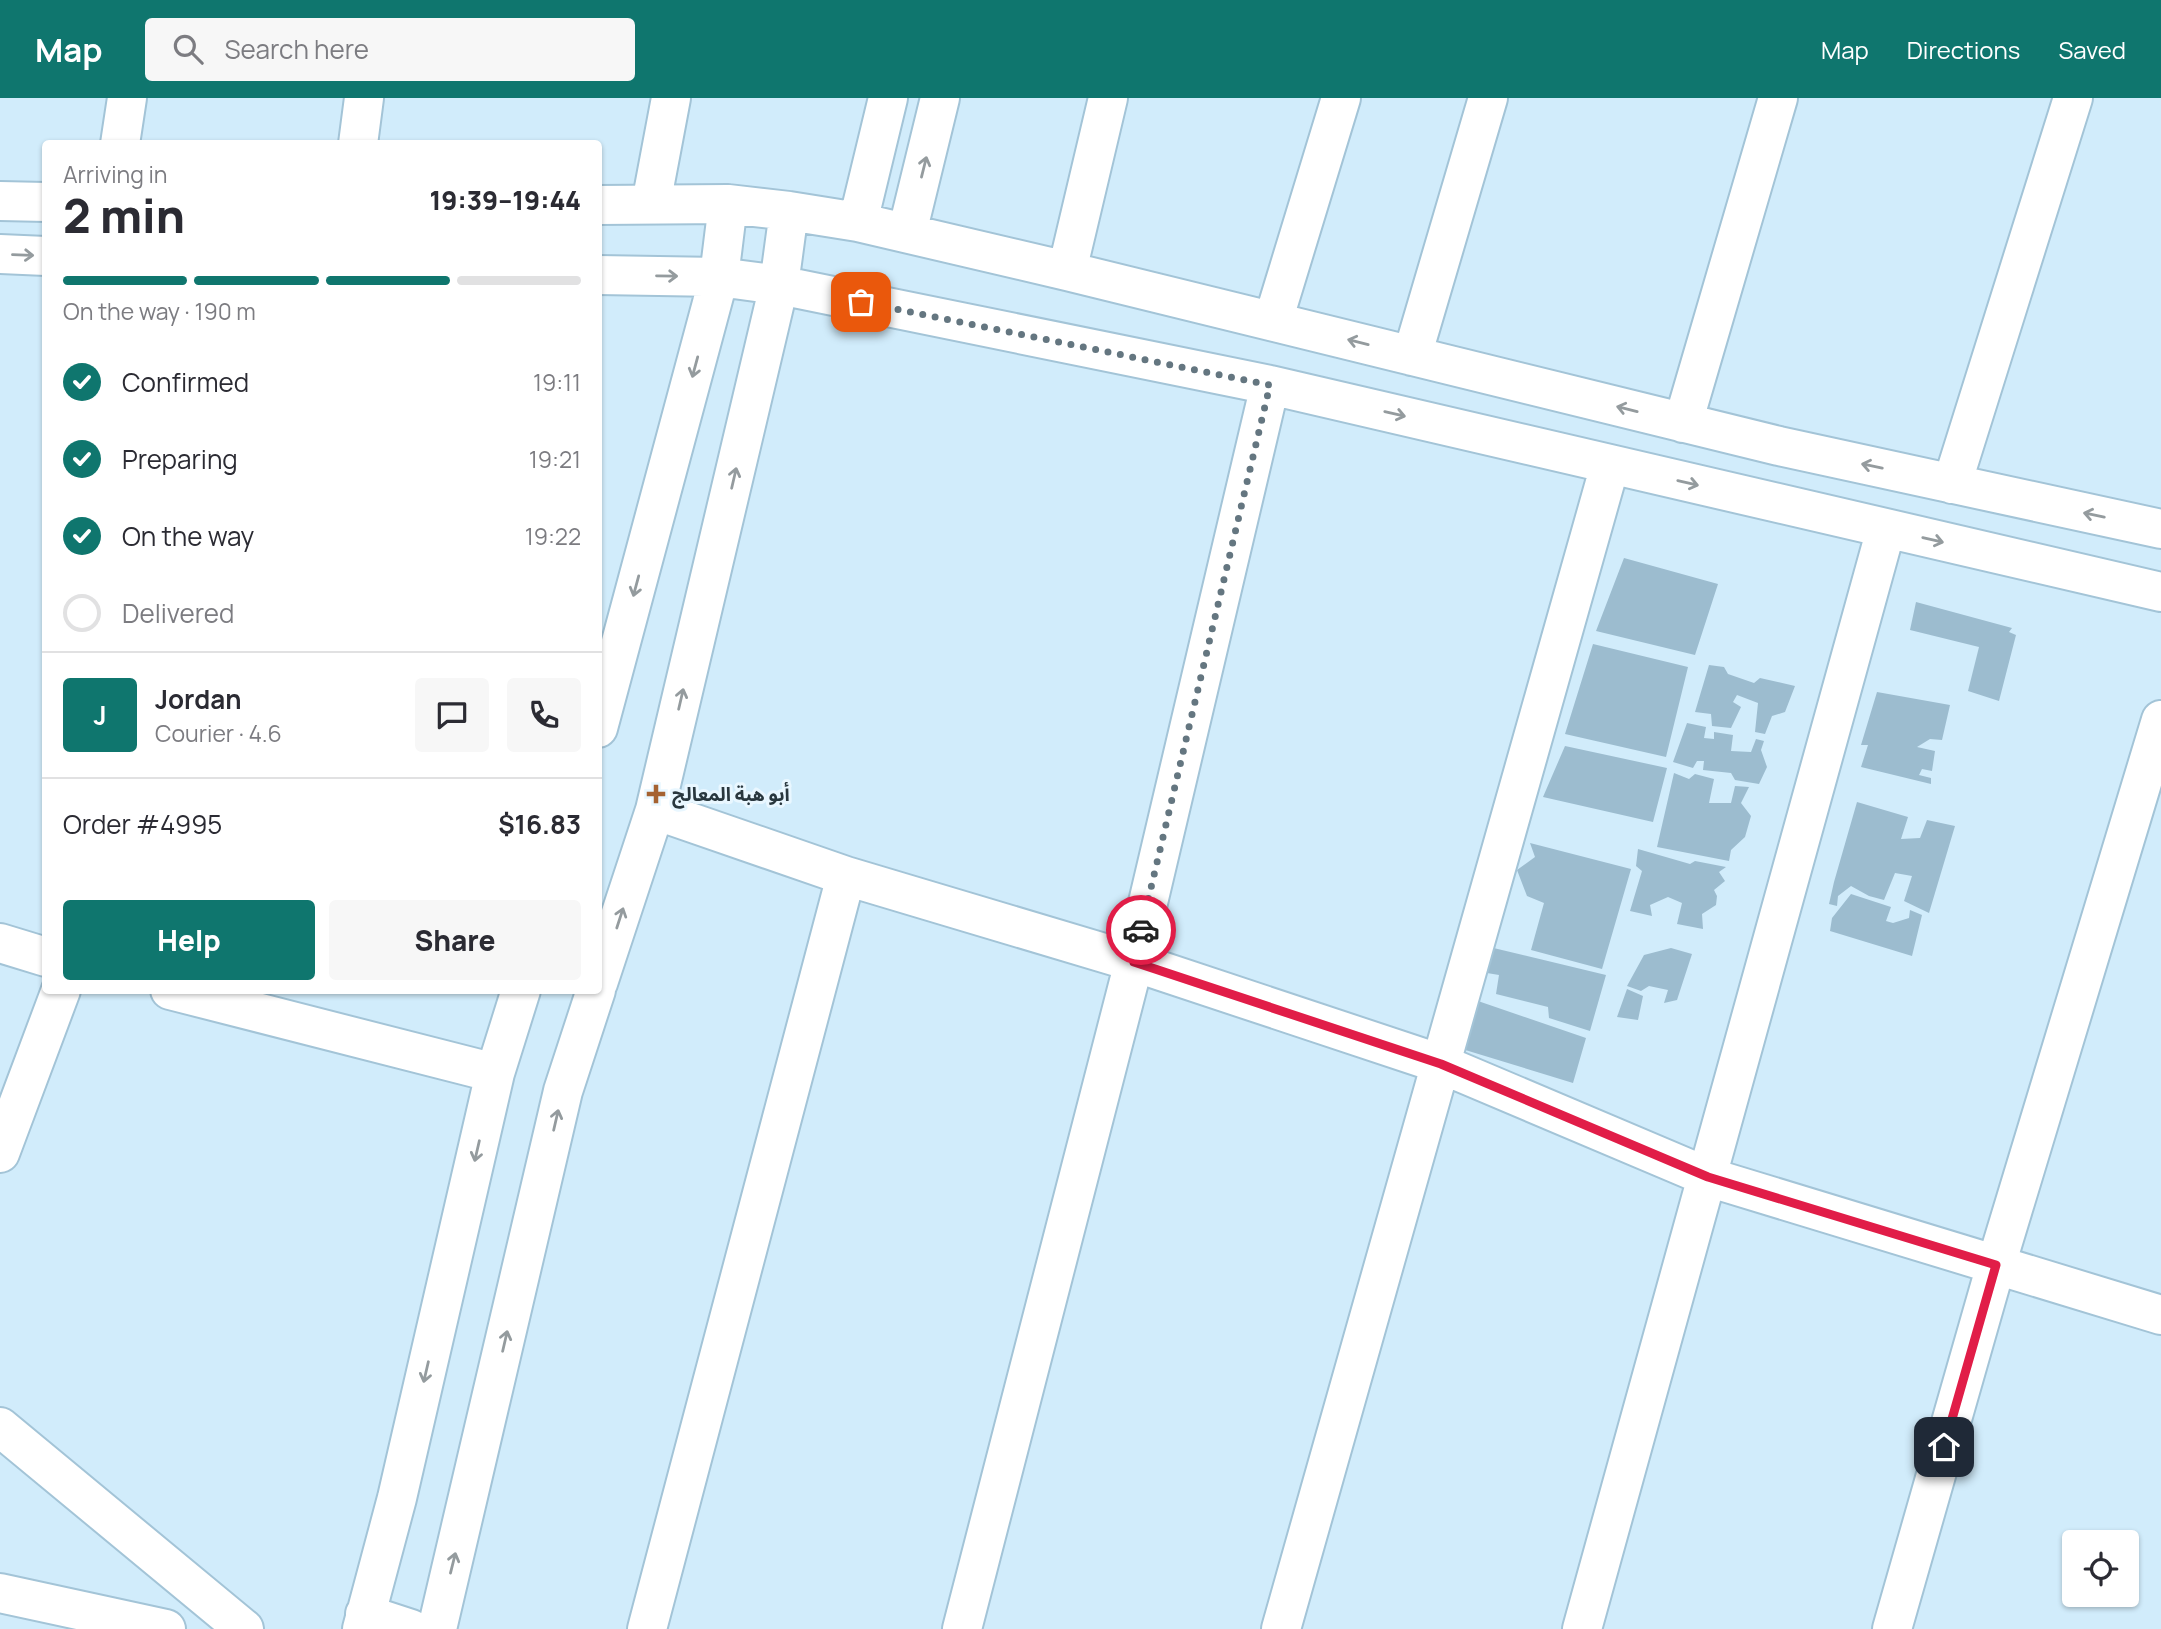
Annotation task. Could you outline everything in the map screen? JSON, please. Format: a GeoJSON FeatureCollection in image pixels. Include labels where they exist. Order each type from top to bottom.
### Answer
{"type":"FeatureCollection","features":[{"type":"Feature","properties":{"kind":"street"},"geometry":{"type":"LineString","coordinates":[[121,140],[127,98]]}},
{"type":"Feature","properties":{"kind":"street"},"geometry":{"type":"LineString","coordinates":[[359,140],[364,98]]}},
{"type":"Feature","properties":{"kind":"street"},"geometry":{"type":"LineString","coordinates":[[651,204],[671,98]]}},
{"type":"Feature","properties":{"kind":"street"},"geometry":{"type":"LineString","coordinates":[[858,222],[888,98]]}},
{"type":"Feature","properties":{"kind":"street"},"geometry":{"type":"LineString","coordinates":[[907,233],[940,98]]}},
{"type":"Feature","properties":{"kind":"street"},"geometry":{"type":"LineString","coordinates":[[1067,271],[1108,98]]}},
{"type":"Feature","properties":{"kind":"street"},"geometry":{"type":"LineString","coordinates":[[1273,321],[1341,98]]}},
{"type":"Feature","properties":{"kind":"street"},"geometry":{"type":"LineString","coordinates":[[1412,356],[1488,98]]}},
{"type":"Feature","properties":{"kind":"street"},"geometry":{"type":"LineString","coordinates":[[1683,423],[1778,98]]}},
{"type":"Feature","properties":{"kind":"street"},"geometry":{"type":"LineString","coordinates":[[1952,484],[2073,98]]}},
{"type":"Feature","properties":{"kind":"street"},"geometry":{"type":"LineString","coordinates":[[0,201],[42,202]]}},
{"type":"Feature","properties":{"kind":"street"},"geometry":{"type":"LineString","coordinates":[[602,713],[719,277],[728,204]]}},
{"type":"Feature","properties":{"kind":"street"},"geometry":{"type":"LineString","coordinates":[[602,205],[728,204],[858,222],[1779,446],[2161,529]]}},
{"type":"Feature","properties":{"kind":"street"},"geometry":{"type":"LineString","coordinates":[[602,971],[655,810],[779,285],[789,211]]}},
{"type":"Feature","properties":{"kind":"street"},"geometry":{"type":"LineString","coordinates":[[0,254],[42,256]]}},
{"type":"Feature","properties":{"kind":"street"},"geometry":{"type":"LineString","coordinates":[[602,275],[719,277],[779,285],[1270,385],[2161,592]]}},
{"type":"Feature","properties":{"kind":"street"},"geometry":{"type":"LineString","coordinates":[[962,1629],[1134,962],[1270,385]]}},
{"type":"Feature","properties":{"kind":"street"},"geometry":{"type":"LineString","coordinates":[[1281,1629],[1610,465]]}},
{"type":"Feature","properties":{"kind":"street"},"geometry":{"type":"LineString","coordinates":[[1582,1629],[1886,528]]}},
{"type":"Feature","properties":{"kind":"street"},"geometry":{"type":"LineString","coordinates":[[1892,1629],[1996,1265],[2161,720]]}},
{"type":"Feature","properties":{"kind":"street"},"geometry":{"type":"LineString","coordinates":[[655,810],[846,876],[1134,962],[1441,1064],[1708,1177],[2161,1315]]}},
{"type":"Feature","properties":{"kind":"street"},"geometry":{"type":"LineString","coordinates":[[647,1629],[846,876]]}},
{"type":"Feature","properties":{"kind":"street"},"geometry":{"type":"LineString","coordinates":[[0,943],[42,956]]}},
{"type":"Feature","properties":{"kind":"street"},"geometry":{"type":"LineString","coordinates":[[0,1153],[60,994]]}},
{"type":"Feature","properties":{"kind":"street"},"geometry":{"type":"LineString","coordinates":[[186,994],[495,1073]]}},
{"type":"Feature","properties":{"kind":"street"},"geometry":{"type":"LineString","coordinates":[[411,1629],[364,1621],[397,1498],[495,1073],[520,994]]}},
{"type":"Feature","properties":{"kind":"street"},"geometry":{"type":"LineString","coordinates":[[437,1629],[563,1091],[595,994]]}},
{"type":"Feature","properties":{"kind":"street"},"geometry":{"type":"LineString","coordinates":[[0,1427],[244,1629]]}},
{"type":"Feature","properties":{"kind":"street"},"geometry":{"type":"LineString","coordinates":[[0,1593],[166,1629]]}},
{"type":"Feature","properties":{"kind":"building"},"geometry":{"type":"Polygon","coordinates":[[[1624,558],[1718,584],[1695,655],[1596,631],[1624,558]]]}},
{"type":"Feature","properties":{"kind":"building"},"geometry":{"type":"Polygon","coordinates":[[[1916,602],[2012,628],[2009,632],[2016,635],[1999,701],[1968,691],[1979,647],[1910,630],[1916,602]]]}},
{"type":"Feature","properties":{"kind":"building"},"geometry":{"type":"Polygon","coordinates":[[[1593,644],[1688,667],[1666,757],[1565,734],[1593,644]]]}},
{"type":"Feature","properties":{"kind":"building"},"geometry":{"type":"Polygon","coordinates":[[[1709,665],[1724,667],[1728,674],[1754,683],[1760,678],[1795,686],[1785,712],[1772,716],[1765,734],[1755,732],[1758,703],[1737,695],[1733,702],[1741,707],[1731,728],[1712,726],[1711,714],[1695,712],[1709,665]]]}},
{"type":"Feature","properties":{"kind":"building"},"geometry":{"type":"Polygon","coordinates":[[[1877,692],[1950,705],[1942,740],[1930,739],[1917,747],[1935,751],[1932,771],[1922,769],[1919,775],[1931,778],[1931,784],[1861,767],[1868,745],[1861,745],[1877,692]]]}},
{"type":"Feature","properties":{"kind":"building"},"geometry":{"type":"Polygon","coordinates":[[[1687,723],[1706,727],[1704,738],[1714,739],[1714,732],[1733,735],[1731,751],[1751,752],[1756,739],[1764,741],[1761,750],[1767,767],[1759,784],[1735,780],[1731,773],[1703,770],[1704,761],[1697,761],[1693,768],[1673,762],[1687,723]]]}},
{"type":"Feature","properties":{"kind":"building"},"geometry":{"type":"Polygon","coordinates":[[[1565,746],[1667,768],[1653,822],[1543,797],[1565,746]]]}},
{"type":"Feature","properties":{"kind":"building"},"geometry":{"type":"Polygon","coordinates":[[[1674,773],[1689,779],[1695,774],[1714,779],[1709,803],[1731,803],[1735,786],[1749,787],[1741,803],[1751,816],[1745,837],[1731,850],[1729,861],[1657,847],[1674,773]]]}},
{"type":"Feature","properties":{"kind":"building"},"geometry":{"type":"Polygon","coordinates":[[[1857,802],[1908,817],[1901,839],[1920,838],[1927,820],[1955,826],[1929,913],[1904,901],[1912,876],[1895,873],[1884,900],[1869,896],[1851,886],[1838,896],[1837,906],[1829,904],[1857,802]]]}},
{"type":"Feature","properties":{"kind":"building"},"geometry":{"type":"Polygon","coordinates":[[[1530,843],[1631,869],[1602,969],[1531,950],[1544,903],[1527,896],[1517,870],[1535,857],[1530,843]]]}},
{"type":"Feature","properties":{"kind":"building"},"geometry":{"type":"Polygon","coordinates":[[[1638,849],[1690,864],[1695,861],[1726,867],[1719,872],[1725,881],[1714,890],[1717,896],[1716,905],[1702,914],[1703,929],[1677,924],[1682,903],[1668,897],[1650,905],[1652,916],[1630,911],[1642,871],[1636,866],[1638,849]]]}},
{"type":"Feature","properties":{"kind":"building"},"geometry":{"type":"Polygon","coordinates":[[[1851,894],[1891,907],[1886,921],[1893,923],[1909,918],[1910,910],[1922,915],[1912,956],[1830,931],[1832,918],[1851,894]]]}},
{"type":"Feature","properties":{"kind":"building"},"geometry":{"type":"Polygon","coordinates":[[[1481,945],[1606,975],[1590,1031],[1549,1018],[1548,1007],[1496,994],[1499,975],[1475,971],[1481,945]]]}},
{"type":"Feature","properties":{"kind":"building"},"geometry":{"type":"Polygon","coordinates":[[[1671,948],[1692,954],[1677,1000],[1664,1003],[1668,990],[1649,986],[1641,991],[1627,986],[1644,955],[1671,948]]]}},
{"type":"Feature","properties":{"kind":"building"},"geometry":{"type":"Polygon","coordinates":[[[1627,989],[1643,996],[1638,1020],[1617,1017],[1627,989]]]}},
{"type":"Feature","properties":{"kind":"building"},"geometry":{"type":"Polygon","coordinates":[[[1478,1001],[1586,1038],[1573,1083],[1462,1049],[1478,1001]]]}},
{"type":"Feature","properties":{"kind":"way so far"},"geometry":{"type":"LineString","coordinates":[[861,302],[1270,385],[1141,930]]}},
{"type":"Feature","properties":{"kind":"place","name":"أبو هبة المعالج"},"geometry":{"type":"Point","coordinates":[656,794]}},
{"type":"Feature","properties":{"kind":"route"},"geometry":{"type":"LineString","coordinates":[[1141,930],[1134,962],[1441,1064],[1708,1177],[1996,1265],[1944,1447]]}}]}
